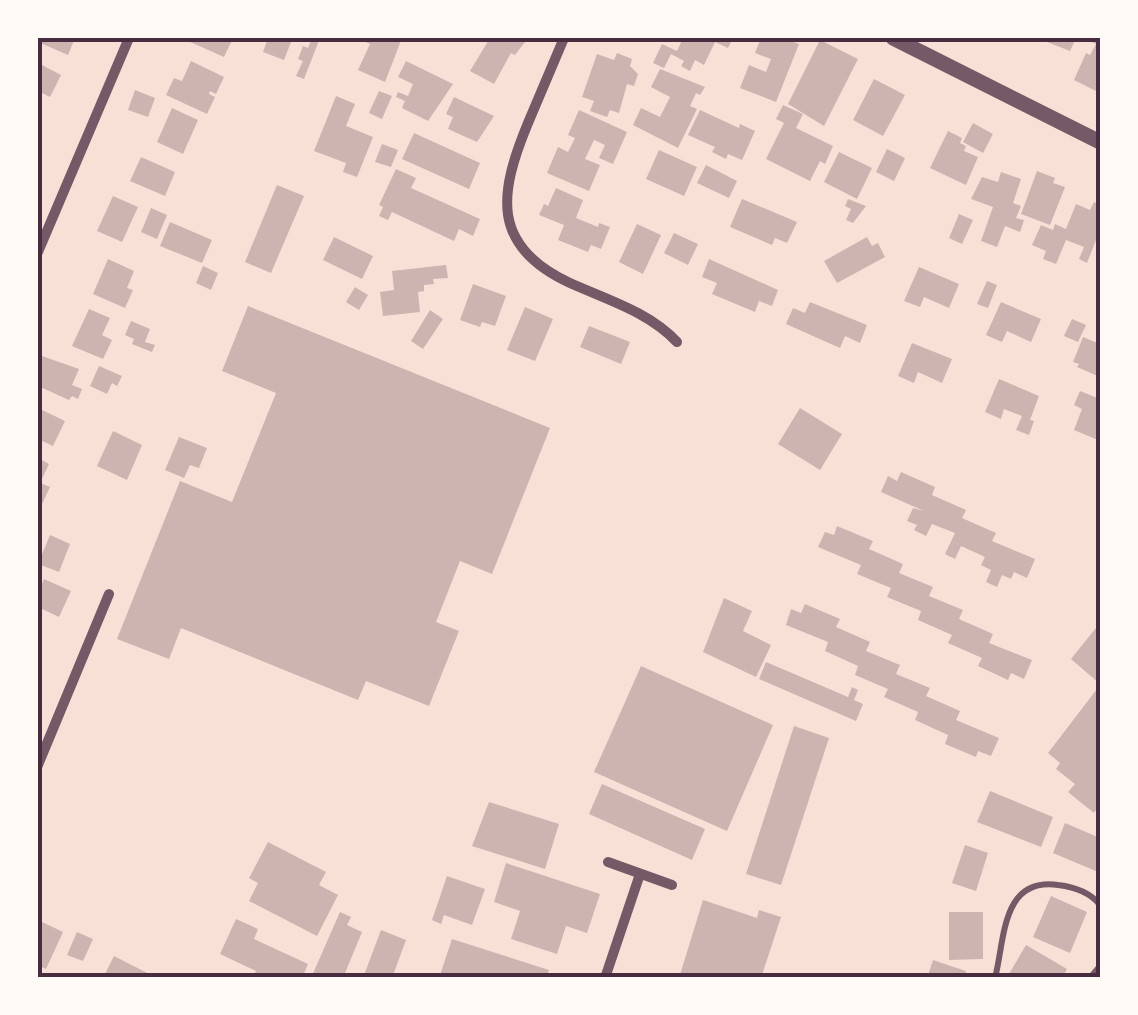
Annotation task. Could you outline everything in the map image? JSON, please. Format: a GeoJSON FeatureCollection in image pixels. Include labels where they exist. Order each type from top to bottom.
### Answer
{"type":"FeatureCollection","features":[{"type":"Feature","properties":{"kind":"street"},"geometry":{"type":"LineString","coordinates":[[38,252],[129,38]]}},
{"type":"Feature","properties":{"kind":"street"},"geometry":{"type":"LineString","coordinates":[[564,38],[511,164],[505,194],[509,219],[518,243],[530,259],[552,274],[659,323],[677,342]]}},
{"type":"Feature","properties":{"kind":"street"},"geometry":{"type":"LineString","coordinates":[[893,38],[1100,142]]}},
{"type":"Feature","properties":{"kind":"street"},"geometry":{"type":"LineString","coordinates":[[38,765],[109,594]]}},
{"type":"Feature","properties":{"kind":"street"},"geometry":{"type":"LineString","coordinates":[[608,862],[672,885]]}},
{"type":"Feature","properties":{"kind":"street"},"geometry":{"type":"LineString","coordinates":[[605,978],[640,874]]}},
{"type":"Feature","properties":{"kind":"lane"},"geometry":{"type":"LineString","coordinates":[[995,978],[1007,915],[1015,900],[1030,888],[1046,883],[1066,886],[1093,896],[1100,906]]}},
{"type":"Feature","properties":{"kind":"lane"},"geometry":{"type":"LineString","coordinates":[[1090,978],[1100,966]]}},
{"type":"Feature","properties":{"kind":"building"},"geometry":{"type":"Polygon","coordinates":[[[38,38],[75,38],[68,55],[38,42],[38,38]]]}},
{"type":"Feature","properties":{"kind":"building"},"geometry":{"type":"Polygon","coordinates":[[[233,38],[224,57],[188,41],[233,38]]]}},
{"type":"Feature","properties":{"kind":"building"},"geometry":{"type":"Polygon","coordinates":[[[258,38],[291,42],[284,60],[263,52],[267,41],[258,38]]]}},
{"type":"Feature","properties":{"kind":"building"},"geometry":{"type":"Polygon","coordinates":[[[312,38],[320,38],[304,79],[296,76],[303,61],[298,59],[303,46],[308,48],[312,38]]]}},
{"type":"Feature","properties":{"kind":"building"},"geometry":{"type":"Polygon","coordinates":[[[357,38],[402,38],[385,82],[358,70],[370,44],[357,38]]]}},
{"type":"Feature","properties":{"kind":"building"},"geometry":{"type":"Polygon","coordinates":[[[490,38],[528,38],[515,55],[511,53],[494,84],[470,71],[490,38]]]}},
{"type":"Feature","properties":{"kind":"building"},"geometry":{"type":"Polygon","coordinates":[[[683,38],[733,38],[728,48],[715,42],[704,65],[695,60],[690,71],[681,66],[684,61],[671,54],[664,68],[653,63],[662,44],[677,51],[683,38]]]}},
{"type":"Feature","properties":{"kind":"building"},"geometry":{"type":"Polygon","coordinates":[[[761,38],[782,38],[799,44],[776,102],[740,88],[749,65],[766,72],[771,59],[755,53],[761,38]]]}},
{"type":"Feature","properties":{"kind":"building"},"geometry":{"type":"Polygon","coordinates":[[[1037,38],[1076,38],[1070,51],[1037,38]]]}},
{"type":"Feature","properties":{"kind":"building"},"geometry":{"type":"Polygon","coordinates":[[[1082,38],[1100,38],[1100,93],[1074,80],[1086,53],[1090,55],[1096,44],[1082,38]]]}},
{"type":"Feature","properties":{"kind":"building"},"geometry":{"type":"Polygon","coordinates":[[[820,40],[858,59],[824,126],[788,104],[820,40]]]}},
{"type":"Feature","properties":{"kind":"building"},"geometry":{"type":"Polygon","coordinates":[[[617,53],[632,59],[630,66],[638,74],[634,86],[627,84],[619,113],[610,110],[607,117],[590,111],[594,101],[582,97],[597,54],[614,60],[617,53]]]}},
{"type":"Feature","properties":{"kind":"building"},"geometry":{"type":"Polygon","coordinates":[[[191,61],[224,77],[216,94],[210,91],[215,97],[207,114],[166,95],[174,78],[182,81],[191,61]]]}},
{"type":"Feature","properties":{"kind":"building"},"geometry":{"type":"Polygon","coordinates":[[[406,61],[453,84],[428,121],[402,108],[405,101],[396,97],[398,92],[408,96],[413,84],[398,77],[406,61]]]}},
{"type":"Feature","properties":{"kind":"building"},"geometry":{"type":"Polygon","coordinates":[[[38,63],[61,75],[50,97],[38,91],[38,63]]]}},
{"type":"Feature","properties":{"kind":"building"},"geometry":{"type":"Polygon","coordinates":[[[660,69],[705,87],[700,95],[696,93],[690,106],[697,109],[678,148],[633,125],[641,108],[660,117],[670,97],[651,87],[660,69]]]}},
{"type":"Feature","properties":{"kind":"building"},"geometry":{"type":"Polygon","coordinates":[[[874,79],[905,95],[883,136],[853,120],[874,79]]]}},
{"type":"Feature","properties":{"kind":"building"},"geometry":{"type":"Polygon","coordinates":[[[135,90],[155,98],[148,117],[128,110],[135,90]]]}},
{"type":"Feature","properties":{"kind":"building"},"geometry":{"type":"Polygon","coordinates":[[[379,91],[392,96],[382,119],[369,113],[379,91]]]}},
{"type":"Feature","properties":{"kind":"building"},"geometry":{"type":"Polygon","coordinates":[[[336,96],[355,104],[346,126],[373,137],[357,177],[343,172],[346,163],[314,151],[336,96]]]}},
{"type":"Feature","properties":{"kind":"building"},"geometry":{"type":"Polygon","coordinates":[[[454,97],[494,116],[477,142],[448,129],[453,117],[446,114],[454,97]]]}},
{"type":"Feature","properties":{"kind":"building"},"geometry":{"type":"Polygon","coordinates":[[[783,105],[803,114],[796,128],[833,146],[825,164],[820,161],[810,181],[766,159],[784,123],[776,119],[783,105]]]}},
{"type":"Feature","properties":{"kind":"building"},"geometry":{"type":"Polygon","coordinates":[[[172,108],[198,120],[183,154],[157,142],[172,108]]]}},
{"type":"Feature","properties":{"kind":"building"},"geometry":{"type":"Polygon","coordinates":[[[579,110],[627,132],[613,164],[599,158],[605,145],[594,140],[585,159],[600,165],[589,191],[547,173],[558,147],[568,152],[575,138],[568,135],[579,110]]]}},
{"type":"Feature","properties":{"kind":"building"},"geometry":{"type":"Polygon","coordinates":[[[700,110],[755,131],[742,160],[728,154],[726,159],[712,152],[715,147],[688,135],[700,110]]]}},
{"type":"Feature","properties":{"kind":"building"},"geometry":{"type":"Polygon","coordinates":[[[973,123],[993,134],[983,153],[963,142],[973,123]]]}},
{"type":"Feature","properties":{"kind":"building"},"geometry":{"type":"Polygon","coordinates":[[[948,131],[962,138],[964,151],[978,157],[966,185],[930,168],[948,131]]]}},
{"type":"Feature","properties":{"kind":"building"},"geometry":{"type":"Polygon","coordinates":[[[414,133],[480,163],[469,189],[402,159],[414,133]]]}},
{"type":"Feature","properties":{"kind":"building"},"geometry":{"type":"Polygon","coordinates":[[[382,144],[398,150],[391,167],[375,162],[382,144]]]}},
{"type":"Feature","properties":{"kind":"building"},"geometry":{"type":"Polygon","coordinates":[[[887,149],[905,158],[894,181],[876,172],[887,149]]]}},
{"type":"Feature","properties":{"kind":"building"},"geometry":{"type":"Polygon","coordinates":[[[659,150],[697,167],[684,196],[646,179],[659,150]]]}},
{"type":"Feature","properties":{"kind":"building"},"geometry":{"type":"Polygon","coordinates":[[[839,152],[872,168],[857,199],[824,182],[839,152]]]}},
{"type":"Feature","properties":{"kind":"building"},"geometry":{"type":"Polygon","coordinates":[[[141,157],[175,172],[165,196],[130,181],[141,157]]]}},
{"type":"Feature","properties":{"kind":"building"},"geometry":{"type":"Polygon","coordinates":[[[706,165],[737,181],[729,198],[697,183],[706,165]]]}},
{"type":"Feature","properties":{"kind":"building"},"geometry":{"type":"Polygon","coordinates":[[[396,169],[416,178],[411,188],[480,219],[473,236],[459,229],[454,241],[392,212],[388,220],[379,216],[383,207],[379,205],[396,169]]]}},
{"type":"Feature","properties":{"kind":"building"},"geometry":{"type":"Polygon","coordinates":[[[1037,171],[1065,187],[1050,225],[1021,214],[1037,171]]]}},
{"type":"Feature","properties":{"kind":"building"},"geometry":{"type":"Polygon","coordinates":[[[1001,172],[1021,179],[1013,203],[1021,206],[1016,218],[1024,220],[1020,232],[1005,226],[997,247],[981,241],[993,207],[971,199],[982,177],[998,182],[1001,172]]]}},
{"type":"Feature","properties":{"kind":"building"},"geometry":{"type":"Polygon","coordinates":[[[277,185],[304,196],[271,273],[245,262],[277,185]]]}},
{"type":"Feature","properties":{"kind":"building"},"geometry":{"type":"Polygon","coordinates":[[[556,188],[583,200],[576,218],[598,227],[599,223],[610,227],[601,249],[591,245],[588,252],[558,240],[564,225],[539,215],[556,188]]]}},
{"type":"Feature","properties":{"kind":"building"},"geometry":{"type":"Polygon","coordinates":[[[113,196],[138,207],[122,242],[97,231],[113,196]]]}},
{"type":"Feature","properties":{"kind":"building"},"geometry":{"type":"Polygon","coordinates":[[[742,199],[797,222],[787,243],[775,238],[772,245],[730,227],[742,199]]]}},
{"type":"Feature","properties":{"kind":"building"},"geometry":{"type":"Polygon","coordinates":[[[848,199],[866,206],[853,223],[846,220],[851,209],[845,206],[848,199]]]}},
{"type":"Feature","properties":{"kind":"building"},"geometry":{"type":"Polygon","coordinates":[[[1094,202],[1100,205],[1100,230],[1087,263],[1079,259],[1084,247],[1066,240],[1056,264],[1043,259],[1046,251],[1032,245],[1041,225],[1053,230],[1055,224],[1066,229],[1076,204],[1090,210],[1094,202]]]}},
{"type":"Feature","properties":{"kind":"building"},"geometry":{"type":"Polygon","coordinates":[[[151,208],[167,215],[157,239],[141,232],[151,208]]]}},
{"type":"Feature","properties":{"kind":"building"},"geometry":{"type":"Polygon","coordinates":[[[959,214],[973,220],[962,244],[949,238],[959,214]]]}},
{"type":"Feature","properties":{"kind":"building"},"geometry":{"type":"Polygon","coordinates":[[[170,222],[212,240],[202,263],[160,246],[170,222]]]}},
{"type":"Feature","properties":{"kind":"building"},"geometry":{"type":"Polygon","coordinates":[[[637,224],[661,235],[643,274],[619,262],[637,224]]]}},
{"type":"Feature","properties":{"kind":"building"},"geometry":{"type":"Polygon","coordinates":[[[674,233],[698,244],[688,265],[664,253],[674,233]]]}},
{"type":"Feature","properties":{"kind":"building"},"geometry":{"type":"Polygon","coordinates":[[[334,237],[373,256],[362,279],[323,260],[334,237]]]}},
{"type":"Feature","properties":{"kind":"building"},"geometry":{"type":"Polygon","coordinates":[[[867,237],[872,246],[878,243],[885,257],[837,283],[824,261],[867,237]]]}},
{"type":"Feature","properties":{"kind":"building"},"geometry":{"type":"Polygon","coordinates":[[[108,259],[134,271],[127,288],[133,290],[125,308],[93,294],[108,259]]]}},
{"type":"Feature","properties":{"kind":"building"},"geometry":{"type":"Polygon","coordinates":[[[709,259],[778,290],[772,306],[759,301],[755,312],[712,294],[717,283],[702,277],[709,259]]]}},
{"type":"Feature","properties":{"kind":"building"},"geometry":{"type":"Polygon","coordinates":[[[446,265],[448,278],[433,279],[434,284],[424,285],[424,291],[418,292],[420,312],[383,316],[380,292],[394,290],[392,271],[446,265]]]}},
{"type":"Feature","properties":{"kind":"building"},"geometry":{"type":"Polygon","coordinates":[[[203,266],[218,273],[211,290],[196,283],[203,266]]]}},
{"type":"Feature","properties":{"kind":"building"},"geometry":{"type":"Polygon","coordinates":[[[919,267],[959,284],[949,308],[924,297],[920,307],[904,301],[919,267]]]}},
{"type":"Feature","properties":{"kind":"building"},"geometry":{"type":"Polygon","coordinates":[[[987,281],[997,285],[988,308],[977,304],[987,281]]]}},
{"type":"Feature","properties":{"kind":"building"},"geometry":{"type":"Polygon","coordinates":[[[473,284],[506,296],[495,326],[482,322],[480,327],[460,320],[473,284]]]}},
{"type":"Feature","properties":{"kind":"building"},"geometry":{"type":"Polygon","coordinates":[[[355,287],[368,295],[359,310],[346,302],[355,287]]]}},
{"type":"Feature","properties":{"kind":"building"},"geometry":{"type":"Polygon","coordinates":[[[810,302],[867,325],[860,343],[845,336],[840,348],[786,324],[793,308],[805,313],[810,302]]]}},
{"type":"Feature","properties":{"kind":"building"},"geometry":{"type":"Polygon","coordinates":[[[1001,302],[1041,319],[1031,342],[1007,331],[1002,342],[986,335],[1001,302]]]}},
{"type":"Feature","properties":{"kind":"building"},"geometry":{"type":"Polygon","coordinates":[[[248,306],[550,428],[492,574],[460,561],[436,622],[459,631],[429,706],[366,681],[358,700],[181,628],[169,659],[117,639],[180,481],[232,502],[276,393],[222,371],[248,306]]]}},
{"type":"Feature","properties":{"kind":"building"},"geometry":{"type":"Polygon","coordinates":[[[525,307],[553,319],[535,361],[507,350],[525,307]]]}},
{"type":"Feature","properties":{"kind":"building"},"geometry":{"type":"Polygon","coordinates":[[[89,309],[110,318],[102,335],[112,340],[103,359],[72,346],[89,309]]]}},
{"type":"Feature","properties":{"kind":"building"},"geometry":{"type":"Polygon","coordinates":[[[430,310],[443,319],[423,349],[411,341],[430,310]]]}},
{"type":"Feature","properties":{"kind":"building"},"geometry":{"type":"Polygon","coordinates":[[[1072,319],[1086,325],[1078,342],[1064,336],[1072,319]]]}},
{"type":"Feature","properties":{"kind":"building"},"geometry":{"type":"Polygon","coordinates":[[[131,321],[150,329],[145,342],[155,345],[152,352],[132,344],[134,339],[125,335],[131,321]]]}},
{"type":"Feature","properties":{"kind":"building"},"geometry":{"type":"Polygon","coordinates":[[[589,326],[630,342],[621,364],[580,347],[589,326]]]}},
{"type":"Feature","properties":{"kind":"building"},"geometry":{"type":"Polygon","coordinates":[[[1083,337],[1100,344],[1100,377],[1073,362],[1083,337]]]}},
{"type":"Feature","properties":{"kind":"building"},"geometry":{"type":"Polygon","coordinates":[[[912,343],[952,359],[942,383],[918,372],[914,383],[898,376],[912,343]]]}},
{"type":"Feature","properties":{"kind":"building"},"geometry":{"type":"Polygon","coordinates":[[[42,356],[79,369],[72,385],[82,389],[78,399],[72,396],[69,400],[38,386],[42,356]]]}},
{"type":"Feature","properties":{"kind":"building"},"geometry":{"type":"Polygon","coordinates":[[[99,366],[122,376],[117,386],[112,383],[107,394],[90,386],[99,366]]]}},
{"type":"Feature","properties":{"kind":"building"},"geometry":{"type":"Polygon","coordinates":[[[999,379],[1039,396],[1029,435],[1016,430],[1022,416],[1004,409],[1001,419],[985,412],[999,379]]]}},
{"type":"Feature","properties":{"kind":"building"},"geometry":{"type":"Polygon","coordinates":[[[1080,391],[1100,399],[1098,440],[1074,430],[1082,409],[1074,405],[1080,391]]]}},
{"type":"Feature","properties":{"kind":"building"},"geometry":{"type":"Polygon","coordinates":[[[38,408],[65,421],[53,446],[38,439],[38,408]]]}},
{"type":"Feature","properties":{"kind":"building"},"geometry":{"type":"Polygon","coordinates":[[[800,408],[842,434],[820,470],[778,444],[800,408]]]}},
{"type":"Feature","properties":{"kind":"building"},"geometry":{"type":"Polygon","coordinates":[[[113,431],[142,445],[127,480],[97,466],[113,431]]]}},
{"type":"Feature","properties":{"kind":"building"},"geometry":{"type":"Polygon","coordinates":[[[179,437],[207,448],[199,468],[190,465],[184,478],[165,470],[179,437]]]}},
{"type":"Feature","properties":{"kind":"building"},"geometry":{"type":"Polygon","coordinates":[[[38,458],[49,464],[40,483],[50,487],[42,504],[38,502],[38,458]]]}},
{"type":"Feature","properties":{"kind":"building"},"geometry":{"type":"Polygon","coordinates":[[[901,472],[935,487],[932,495],[966,510],[962,518],[996,533],[992,541],[1035,559],[1027,578],[1014,572],[1011,579],[1002,575],[997,587],[986,582],[991,570],[981,565],[985,557],[961,546],[955,559],[945,554],[955,533],[932,524],[926,536],[914,530],[917,525],[907,521],[913,508],[924,511],[881,492],[888,476],[897,481],[901,472]]]}},
{"type":"Feature","properties":{"kind":"building"},"geometry":{"type":"Polygon","coordinates":[[[837,526],[873,541],[869,549],[903,564],[899,573],[933,587],[929,596],[963,610],[959,619],[993,634],[989,643],[1032,660],[1024,679],[1011,673],[1008,680],[978,666],[982,658],[948,643],[952,635],[918,620],[921,611],[887,597],[891,588],[857,574],[861,565],[818,547],[825,532],[834,535],[837,526]]]}},
{"type":"Feature","properties":{"kind":"building"},"geometry":{"type":"Polygon","coordinates":[[[50,535],[70,544],[59,572],[38,564],[50,535]]]}},
{"type":"Feature","properties":{"kind":"building"},"geometry":{"type":"Polygon","coordinates":[[[44,579],[71,591],[59,617],[38,607],[44,579]]]}},
{"type":"Feature","properties":{"kind":"building"},"geometry":{"type":"Polygon","coordinates":[[[724,598],[752,611],[743,631],[771,645],[756,677],[703,652],[724,598]]]}},
{"type":"Feature","properties":{"kind":"building"},"geometry":{"type":"Polygon","coordinates":[[[805,604],[840,619],[836,627],[870,642],[866,651],[900,665],[896,674],[930,688],[926,696],[960,711],[956,720],[999,738],[991,756],[978,751],[976,757],[945,744],[948,735],[915,720],[918,712],[884,697],[888,689],[855,675],[858,666],[825,651],[828,642],[786,625],[791,609],[801,613],[805,604]]]}},
{"type":"Feature","properties":{"kind":"building"},"geometry":{"type":"Polygon","coordinates":[[[1100,623],[1100,684],[1071,659],[1100,623]]]}},
{"type":"Feature","properties":{"kind":"building"},"geometry":{"type":"Polygon","coordinates":[[[766,662],[848,697],[852,687],[858,690],[854,700],[863,704],[856,721],[759,679],[766,662]]]}},
{"type":"Feature","properties":{"kind":"building"},"geometry":{"type":"Polygon","coordinates":[[[641,666],[773,725],[727,831],[594,772],[641,666]]]}},
{"type":"Feature","properties":{"kind":"building"},"geometry":{"type":"Polygon","coordinates":[[[1100,685],[1100,804],[1094,813],[1068,792],[1075,784],[1056,769],[1060,763],[1048,753],[1100,685]]]}},
{"type":"Feature","properties":{"kind":"building"},"geometry":{"type":"Polygon","coordinates":[[[794,726],[829,738],[781,885],[746,874],[794,726]]]}},
{"type":"Feature","properties":{"kind":"building"},"geometry":{"type":"Polygon","coordinates":[[[602,784],[705,829],[692,860],[589,814],[602,784]]]}},
{"type":"Feature","properties":{"kind":"building"},"geometry":{"type":"Polygon","coordinates":[[[990,791],[1053,817],[1041,847],[977,822],[990,791]]]}},
{"type":"Feature","properties":{"kind":"building"},"geometry":{"type":"Polygon","coordinates":[[[489,802],[559,824],[545,869],[472,846],[489,802]]]}},
{"type":"Feature","properties":{"kind":"building"},"geometry":{"type":"Polygon","coordinates":[[[1065,823],[1100,838],[1098,872],[1053,853],[1065,823]]]}},
{"type":"Feature","properties":{"kind":"building"},"geometry":{"type":"Polygon","coordinates":[[[268,842],[326,872],[319,885],[338,895],[317,936],[249,901],[258,883],[249,878],[268,842]]]}},
{"type":"Feature","properties":{"kind":"building"},"geometry":{"type":"Polygon","coordinates":[[[965,845],[988,853],[976,891],[952,883],[965,845]]]}},
{"type":"Feature","properties":{"kind":"building"},"geometry":{"type":"Polygon","coordinates":[[[506,863],[600,894],[587,933],[566,926],[557,954],[511,939],[520,911],[494,902],[506,863]]]}},
{"type":"Feature","properties":{"kind":"building"},"geometry":{"type":"Polygon","coordinates":[[[447,876],[485,889],[472,925],[444,915],[441,924],[432,920],[447,876]]]}},
{"type":"Feature","properties":{"kind":"building"},"geometry":{"type":"Polygon","coordinates":[[[1051,896],[1087,912],[1070,953],[1033,937],[1051,896]]]}},
{"type":"Feature","properties":{"kind":"building"},"geometry":{"type":"Polygon","coordinates":[[[703,900],[757,918],[759,910],[781,917],[761,978],[679,978],[703,900]]]}},
{"type":"Feature","properties":{"kind":"building"},"geometry":{"type":"Polygon","coordinates":[[[340,912],[351,917],[347,925],[362,932],[343,978],[311,978],[340,912]]]}},
{"type":"Feature","properties":{"kind":"building"},"geometry":{"type":"Polygon","coordinates":[[[949,912],[983,912],[983,959],[949,960],[949,912]]]}},
{"type":"Feature","properties":{"kind":"building"},"geometry":{"type":"Polygon","coordinates":[[[236,919],[258,929],[254,939],[308,964],[302,978],[253,978],[256,971],[220,954],[236,919]]]}},
{"type":"Feature","properties":{"kind":"building"},"geometry":{"type":"Polygon","coordinates":[[[38,920],[63,932],[46,969],[38,965],[38,920]]]}},
{"type":"Feature","properties":{"kind":"building"},"geometry":{"type":"Polygon","coordinates":[[[381,930],[406,940],[392,978],[363,978],[381,930]]]}},
{"type":"Feature","properties":{"kind":"building"},"geometry":{"type":"Polygon","coordinates":[[[77,932],[93,939],[83,961],[67,955],[77,932]]]}},
{"type":"Feature","properties":{"kind":"building"},"geometry":{"type":"Polygon","coordinates":[[[452,939],[549,970],[546,978],[439,978],[452,939]]]}},
{"type":"Feature","properties":{"kind":"building"},"geometry":{"type":"Polygon","coordinates":[[[1026,945],[1067,969],[1062,978],[1014,978],[1009,974],[1026,945]]]}},
{"type":"Feature","properties":{"kind":"building"},"geometry":{"type":"Polygon","coordinates":[[[114,956],[157,978],[103,978],[114,956]]]}},
{"type":"Feature","properties":{"kind":"building"},"geometry":{"type":"Polygon","coordinates":[[[933,960],[966,971],[964,978],[927,978],[933,960]]]}}]}
